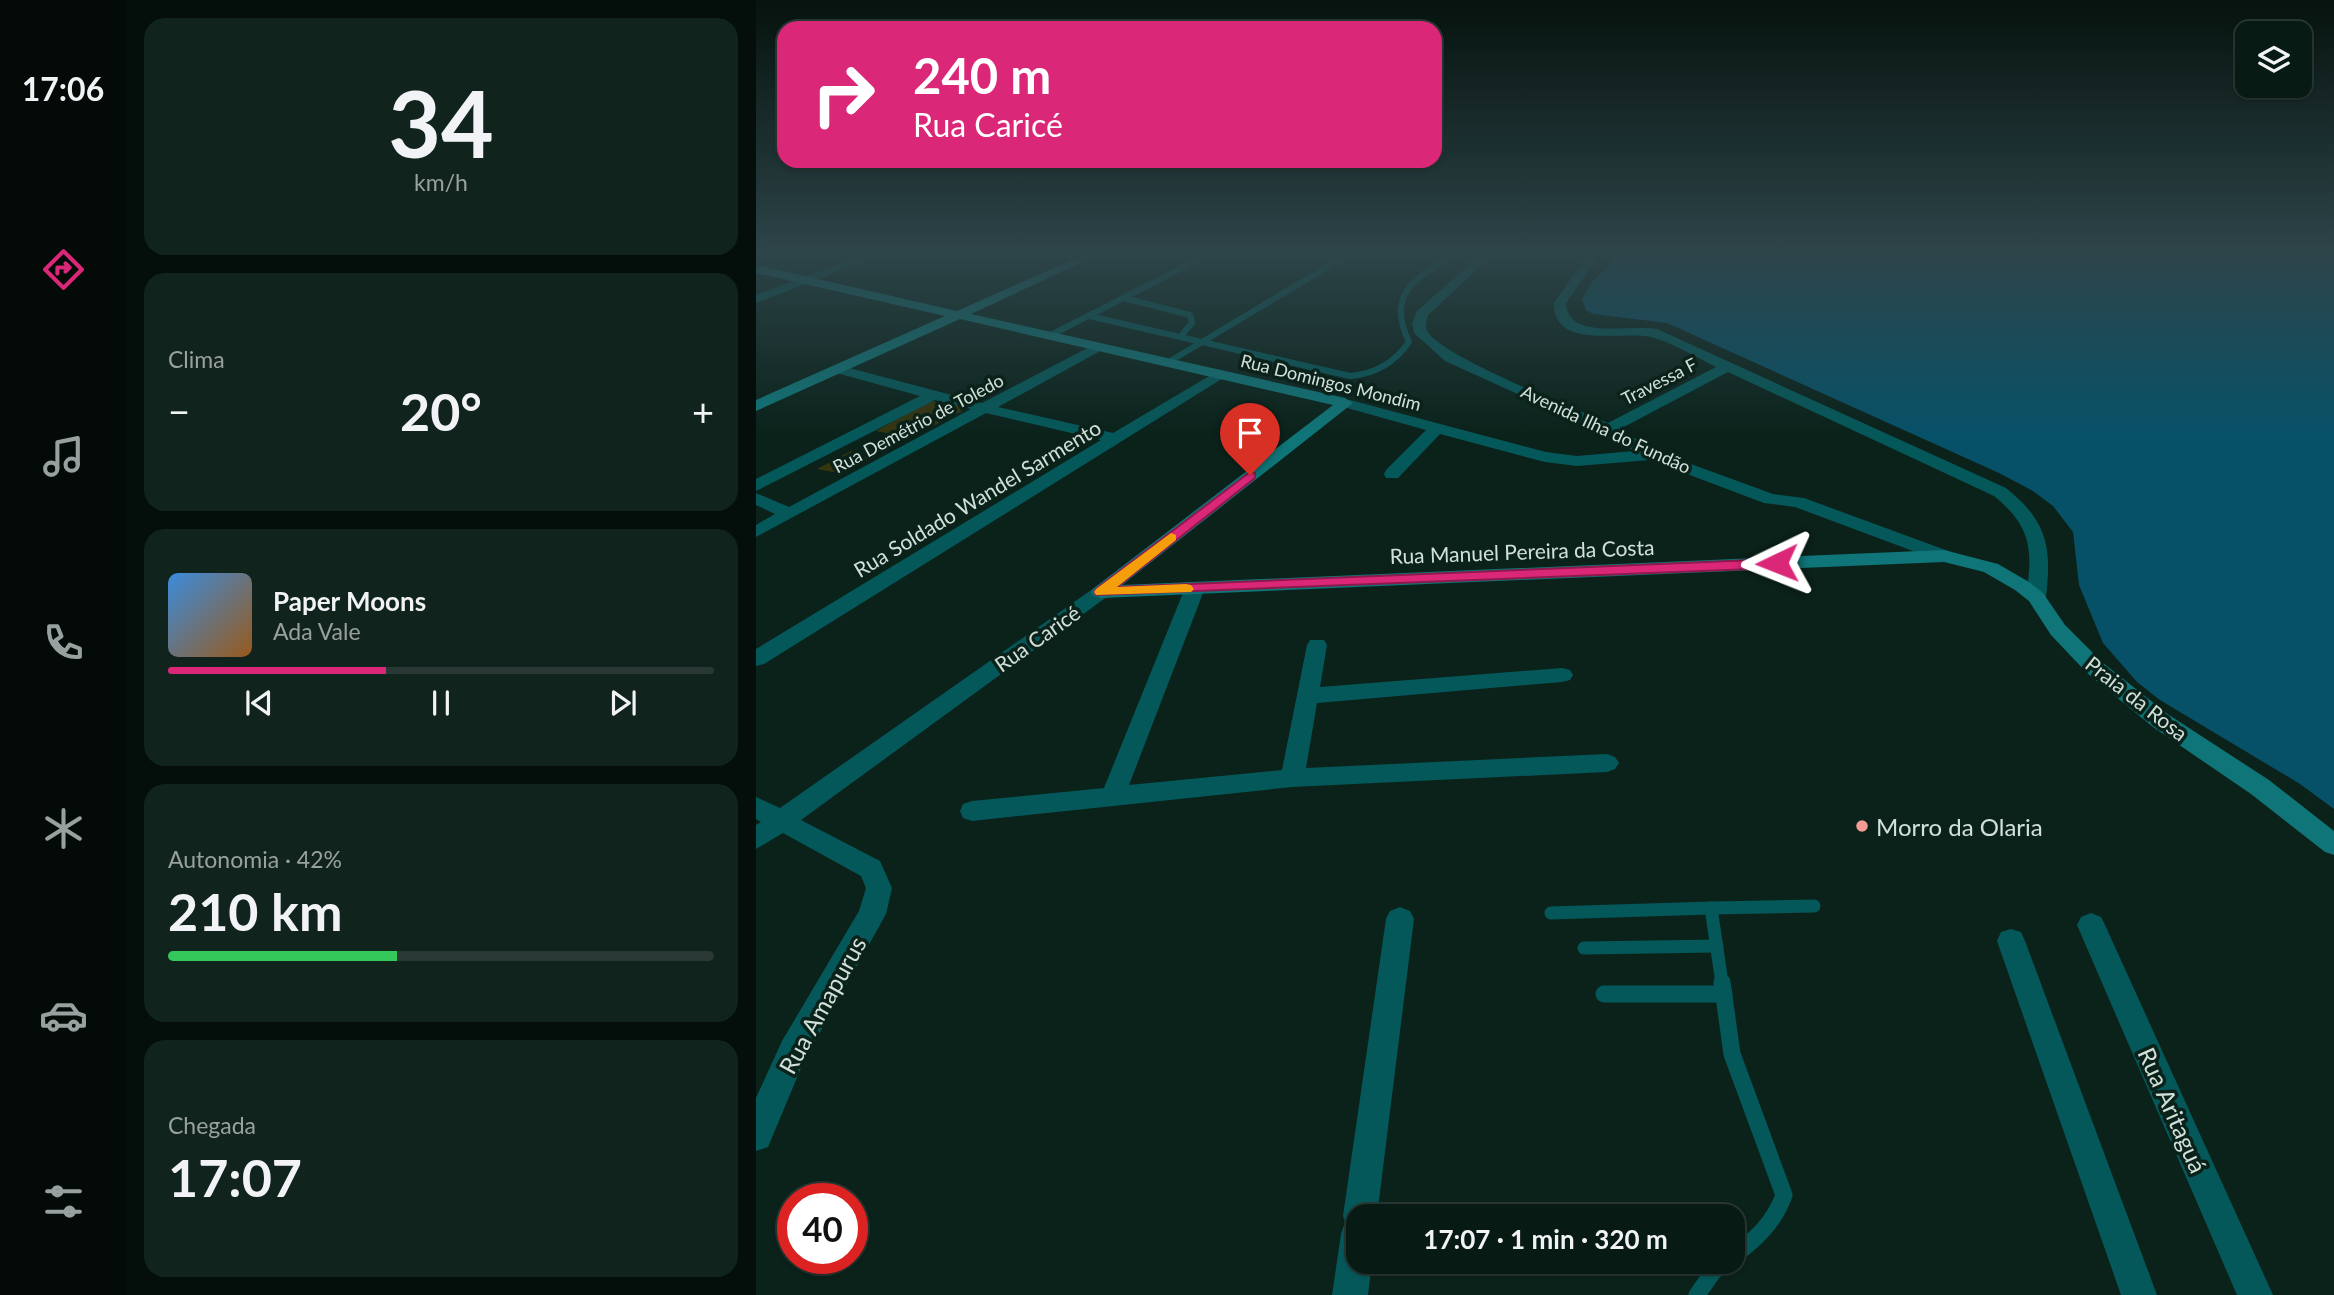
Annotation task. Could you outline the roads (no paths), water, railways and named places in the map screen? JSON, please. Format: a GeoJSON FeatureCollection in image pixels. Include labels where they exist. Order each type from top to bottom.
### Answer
{"type":"FeatureCollection","features":[{"type":"Feature","properties":{"kind":"street","name":"Rua Domingos Mondim"},"geometry":{"type":"LineString","coordinates":[[951,314],[1345,403],[1545,457],[1577,461],[1652,455]]}},
{"type":"Feature","properties":{"kind":"street"},"geometry":{"type":"LineString","coordinates":[[756,407],[961,314]]}},
{"type":"Feature","properties":{"kind":"street","name":"Avenida Ilha do Fundão"},"geometry":{"type":"LineString","coordinates":[[1422,314],[1419,323],[1421,333],[1450,358],[1608,429],[1652,455],[1770,499],[1798,502],[1944,556]]}},
{"type":"Feature","properties":{"kind":"street"},"geometry":{"type":"LineString","coordinates":[[1562,314],[1567,322],[1593,334],[1652,332],[1984,484],[2010,500],[2037,536],[2041,558],[2036,597]]}},
{"type":"Feature","properties":{"kind":"street","name":"Rua Demétrio de Toledo"},"geometry":{"type":"LineString","coordinates":[[756,532],[1097,347]]}},
{"type":"Feature","properties":{"kind":"street","name":"Travessa F"},"geometry":{"type":"LineString","coordinates":[[1608,429],[1727,367]]}},
{"type":"Feature","properties":{"kind":"street"},"geometry":{"type":"LineString","coordinates":[[838,369],[987,409],[1118,439]]}},
{"type":"Feature","properties":{"kind":"street","name":"Rua Soldado Wandel Sarmento"},"geometry":{"type":"LineString","coordinates":[[756,659],[1221,375]]}},
{"type":"Feature","properties":{"kind":"street"},"geometry":{"type":"LineString","coordinates":[[756,486],[933,395]]}},
{"type":"Feature","properties":{"kind":"street","name":"Rua Caricé"},"geometry":{"type":"LineString","coordinates":[[756,839],[1101,592],[1345,403]]}},
{"type":"Feature","properties":{"kind":"street"},"geometry":{"type":"LineString","coordinates":[[1392,474],[1437,428]]}},
{"type":"Feature","properties":{"kind":"street"},"geometry":{"type":"LineString","coordinates":[[756,498],[789,514]]}},
{"type":"Feature","properties":{"kind":"street","name":"Praia da Rosa"},"geometry":{"type":"LineString","coordinates":[[1944,556],[1991,568],[2036,597],[2058,630],[2095,668],[2161,721],[2260,787],[2334,845]]}},
{"type":"Feature","properties":{"kind":"street","name":"Rua Manuel Pereira da Costa"},"geometry":{"type":"LineString","coordinates":[[1101,592],[1944,556]]}},
{"type":"Feature","properties":{"kind":"street"},"geometry":{"type":"LineString","coordinates":[[1113,795],[1195,588]]}},
{"type":"Feature","properties":{"kind":"street"},"geometry":{"type":"LineString","coordinates":[[1292,778],[1317,645]]}},
{"type":"Feature","properties":{"kind":"street"},"geometry":{"type":"LineString","coordinates":[[1306,696],[1562,675]]}},
{"type":"Feature","properties":{"kind":"street"},"geometry":{"type":"LineString","coordinates":[[972,810],[1292,778],[1607,763]]}},
{"type":"Feature","properties":{"kind":"street"},"geometry":{"type":"LineString","coordinates":[[756,807],[782,819]]}},
{"type":"Feature","properties":{"kind":"street","name":"Rua Amapurus"},"geometry":{"type":"LineString","coordinates":[[756,1135],[793,1051],[872,914],[879,888],[871,869],[782,819]]}},
{"type":"Feature","properties":{"kind":"street"},"geometry":{"type":"LineString","coordinates":[[1362,1204],[1400,919]]}},
{"type":"Feature","properties":{"kind":"street","name":"Rua Aritaguá"},"geometry":{"type":"LineString","coordinates":[[2091,925],[2255,1295]]}},
{"type":"Feature","properties":{"kind":"street"},"geometry":{"type":"LineString","coordinates":[[2011,941],[2138,1295]]}},
{"type":"Feature","properties":{"kind":"street"},"geometry":{"type":"LineString","coordinates":[[1350,1295],[1353,1274]]}},
{"type":"Feature","properties":{"kind":"lane"},"geometry":{"type":"LineString","coordinates":[[1049,336],[1092,314]]}},
{"type":"Feature","properties":{"kind":"lane"},"geometry":{"type":"LineString","coordinates":[[1180,337],[1192,323],[1188,314]]}},
{"type":"Feature","properties":{"kind":"lane"},"geometry":{"type":"LineString","coordinates":[[1167,363],[1247,314]]}},
{"type":"Feature","properties":{"kind":"lane"},"geometry":{"type":"LineString","coordinates":[[1089,316],[1350,376],[1375,372],[1405,348],[1409,342],[1400,314]]}},
{"type":"Feature","properties":{"kind":"lane"},"geometry":{"type":"LineString","coordinates":[[1551,913],[1814,906]]}},
{"type":"Feature","properties":{"kind":"lane"},"geometry":{"type":"LineString","coordinates":[[1711,908],[1732,1054],[1784,1195],[1779,1210],[1765,1231],[1745,1247]]}},
{"type":"Feature","properties":{"kind":"lane"},"geometry":{"type":"LineString","coordinates":[[1584,948],[1717,946]]}},
{"type":"Feature","properties":{"kind":"lane"},"geometry":{"type":"LineString","coordinates":[[1604,994],[1724,994]]}},
{"type":"Feature","properties":{"kind":"lane"},"geometry":{"type":"LineString","coordinates":[[1697,1295],[1712,1274]]}},
{"type":"Feature","properties":{"kind":"water"},"geometry":{"type":"Polygon","coordinates":[[[1597,314],[2334,314],[2334,809],[2300,784],[2160,700],[2137,682],[2103,643],[2079,585],[2073,532],[2053,506],[2033,491],[1999,473],[1667,323],[1597,314]]]}},
{"type":"Feature","properties":{"kind":"place","name":"Morro da Olaria"},"geometry":{"type":"Point","coordinates":[1862,826]}}]}
